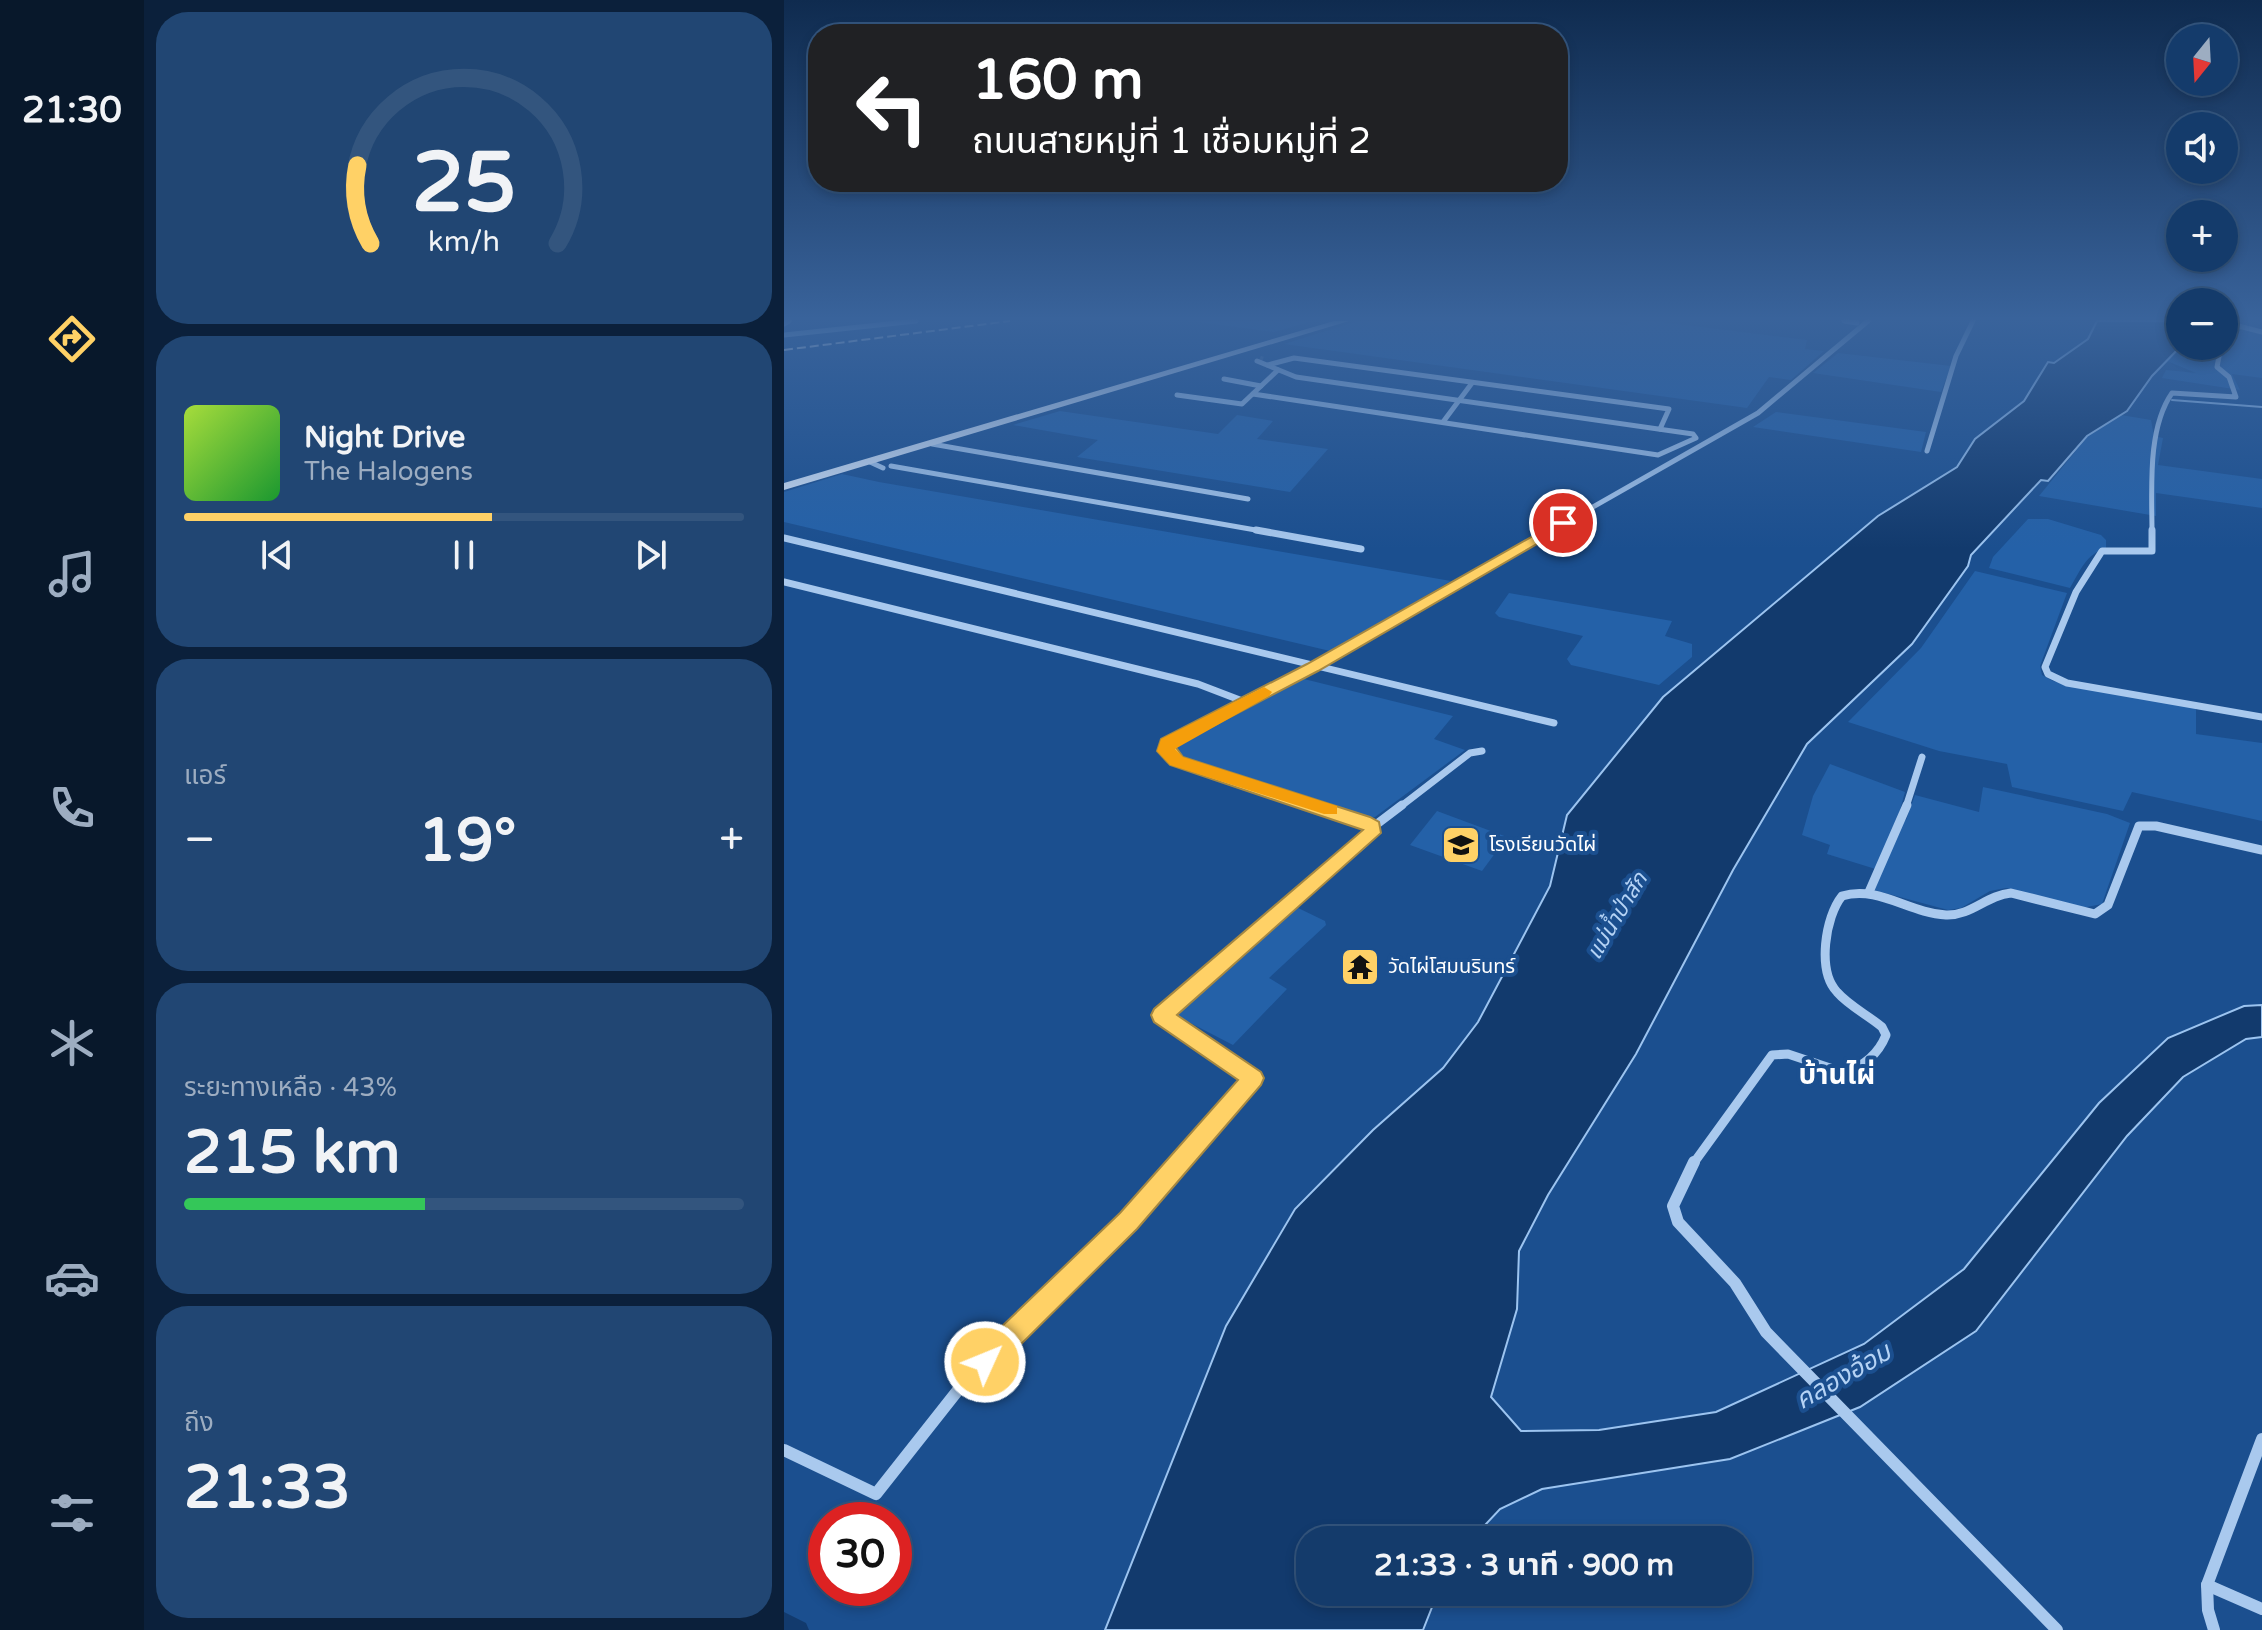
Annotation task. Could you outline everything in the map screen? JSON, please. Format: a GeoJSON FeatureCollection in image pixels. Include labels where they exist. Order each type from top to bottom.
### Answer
{"type":"FeatureCollection","features":[{"type":"Feature","properties":{"kind":"main road"},"geometry":{"type":"LineString","coordinates":[[784,485],[1080,397]]}},
{"type":"Feature","properties":{"kind":"main road"},"geometry":{"type":"LineString","coordinates":[[784,485],[884,466],[932,444],[1034,411],[1089,397]]}},
{"type":"Feature","properties":{"kind":"street"},"geometry":{"type":"LineString","coordinates":[[1192,397],[1242,404],[1250,397]]}},
{"type":"Feature","properties":{"kind":"street"},"geometry":{"type":"LineString","coordinates":[[1274,397],[1658,455],[1696,438],[1693,434],[1431,397]]}},
{"type":"Feature","properties":{"kind":"street"},"geometry":{"type":"LineString","coordinates":[[1443,422],[1461,397]]}},
{"type":"Feature","properties":{"kind":"street"},"geometry":{"type":"LineString","coordinates":[[1579,397],[1669,409],[1660,429]]}},
{"type":"Feature","properties":{"kind":"street"},"geometry":{"type":"LineString","coordinates":[[1373,827],[1287,794],[1176,761],[1166,751],[1167,743],[1313,667],[1758,413],[1777,397]]}},
{"type":"Feature","properties":{"kind":"street"},"geometry":{"type":"LineString","coordinates":[[1927,451],[1943,397]]}},
{"type":"Feature","properties":{"kind":"street"},"geometry":{"type":"LineString","coordinates":[[2169,397],[2159,412],[2158,438],[2152,461],[2152,551],[2102,551],[2076,592],[2045,667],[2055,679],[2067,683],[2262,717]]}},
{"type":"Feature","properties":{"kind":"street"},"geometry":{"type":"LineString","coordinates":[[932,444],[1248,499]]}},
{"type":"Feature","properties":{"kind":"street"},"geometry":{"type":"LineString","coordinates":[[884,466],[1361,549]]}},
{"type":"Feature","properties":{"kind":"street"},"geometry":{"type":"LineString","coordinates":[[784,538],[1554,723]]}},
{"type":"Feature","properties":{"kind":"street"},"geometry":{"type":"LineString","coordinates":[[784,582],[1198,684],[1245,702]]}},
{"type":"Feature","properties":{"kind":"street"},"geometry":{"type":"LineString","coordinates":[[784,1450],[876,1494],[966,1380],[1128,1221],[1253,1078],[1162,1015],[1365,842],[1373,827],[1470,753],[1482,751]]}},
{"type":"Feature","properties":{"kind":"street"},"geometry":{"type":"LineString","coordinates":[[1869,892],[1899,829],[1922,757]]}},
{"type":"Feature","properties":{"kind":"street"},"geometry":{"type":"LineString","coordinates":[[2057,1630],[1766,1332],[1729,1275],[1678,1222],[1673,1206],[1701,1152],[1772,1055],[1788,1054],[1845,1073],[1871,1061],[1884,1042],[1882,1027],[1832,988],[1825,970],[1831,916],[1836,902],[1848,893],[1869,892],[1951,914],[1966,912],[1998,894],[2011,893],[2095,914],[2108,905],[2139,826],[2156,826],[2262,850]]}},
{"type":"Feature","properties":{"kind":"street"},"geometry":{"type":"LineString","coordinates":[[2214,1630],[2208,1610],[2207,1585],[2262,1439]]}},
{"type":"Feature","properties":{"kind":"street"},"geometry":{"type":"LineString","coordinates":[[2207,1585],[2262,1609]]}},
{"type":"Feature","properties":{"kind":"shaded area"},"geometry":{"type":"Polygon","coordinates":[[[1668,397],[1755,397],[1747,408],[1668,397]]]}},
{"type":"Feature","properties":{"kind":"shaded area"},"geometry":{"type":"Polygon","coordinates":[[[1060,411],[1218,434],[1237,415],[1273,421],[1257,439],[1328,449],[1290,492],[1077,457],[1098,440],[1013,425],[1060,411]]]}},
{"type":"Feature","properties":{"kind":"shaded area"},"geometry":{"type":"Polygon","coordinates":[[[1776,412],[1926,432],[1921,452],[1753,427],[1776,412]]]}},
{"type":"Feature","properties":{"kind":"shaded area"},"geometry":{"type":"Polygon","coordinates":[[[2121,415],[2151,420],[2154,436],[2163,438],[2158,465],[2262,479],[2262,508],[2156,493],[2156,516],[2039,496],[2088,436],[2121,415]]]}},
{"type":"Feature","properties":{"kind":"shaded area"},"geometry":{"type":"Polygon","coordinates":[[[842,474],[1451,581],[1330,651],[784,522],[784,492],[842,474]]]}},
{"type":"Feature","properties":{"kind":"shaded area"},"geometry":{"type":"Polygon","coordinates":[[[2028,519],[2048,519],[2101,535],[2106,540],[2106,548],[2088,559],[2070,588],[1989,568],[1993,557],[2028,519]]]}},
{"type":"Feature","properties":{"kind":"shaded area"},"geometry":{"type":"Polygon","coordinates":[[[1975,571],[2067,593],[2040,666],[2042,675],[2053,681],[2196,708],[2196,734],[2262,743],[2262,821],[2132,792],[2123,811],[2012,787],[2007,764],[1939,751],[1848,722],[1921,648],[1975,571]]]}},
{"type":"Feature","properties":{"kind":"shaded area"},"geometry":{"type":"Polygon","coordinates":[[[1509,593],[1672,621],[1665,636],[1692,644],[1692,657],[1659,685],[1571,665],[1567,659],[1583,636],[1499,617],[1495,613],[1509,593]]]}},
{"type":"Feature","properties":{"kind":"shaded area"},"geometry":{"type":"Polygon","coordinates":[[[1304,679],[1453,716],[1434,739],[1465,750],[1375,817],[1367,818],[1182,758],[1173,751],[1177,746],[1304,679]]]}},
{"type":"Feature","properties":{"kind":"shaded area"},"geometry":{"type":"Polygon","coordinates":[[[1830,764],[1905,792],[1898,817],[1906,820],[1915,795],[1979,812],[1983,787],[2107,814],[2130,823],[2102,904],[2082,908],[2006,888],[1990,891],[1961,908],[1948,910],[1874,890],[1882,871],[1827,854],[1830,845],[1802,835],[1813,796],[1830,764]]]}},
{"type":"Feature","properties":{"kind":"shaded area"},"geometry":{"type":"Polygon","coordinates":[[[1437,811],[1507,837],[1482,871],[1410,845],[1437,811]]]}},
{"type":"Feature","properties":{"kind":"shaded area"},"geometry":{"type":"Polygon","coordinates":[[[1294,906],[1325,921],[1326,925],[1269,978],[1287,989],[1233,1045],[1175,1015],[1175,1006],[1294,906]]]}},
{"type":"Feature","properties":{"kind":"water"},"geometry":{"type":"Polygon","coordinates":[[[2026,397],[2137,397],[2127,411],[2087,436],[2048,481],[2041,480],[1971,555],[1968,566],[1912,644],[1807,744],[1733,870],[1636,1054],[1548,1195],[1519,1251],[1517,1309],[1491,1397],[1521,1431],[1599,1430],[1716,1412],[1864,1344],[1964,1269],[2099,1103],[2168,1038],[2244,1006],[2262,1005],[2262,1037],[2246,1039],[2183,1077],[2127,1136],[1976,1331],[1860,1407],[1730,1459],[1542,1489],[1500,1509],[1484,1526],[1296,1526],[1296,1606],[1432,1606],[1423,1630],[1105,1630],[1226,1326],[1295,1209],[1373,1130],[1443,1068],[1478,1022],[1550,886],[1567,815],[1663,697],[1878,516],[1957,467],[1975,439],[2026,397]]]}},
{"type":"Feature","properties":{"kind":"waterway"},"geometry":{"type":"LineString","coordinates":[[2172,400],[2262,407]]}},
{"type":"Feature","properties":{"kind":"waterway"},"geometry":{"type":"LineString","coordinates":[[784,1622],[799,1630]]}},
{"type":"Feature","properties":{"kind":"slow traffic"},"geometry":{"type":"LineString","coordinates":[[1264,692],[1167,743],[1166,751],[1176,761],[1331,810]]}},
{"type":"Feature","properties":{"kind":"place","name":"โรงเรียนวัดไผ่"},"geometry":{"type":"Point","coordinates":[1461,845]}},
{"type":"Feature","properties":{"kind":"place","name":"วัดไผ่โสมนรินทร์"},"geometry":{"type":"Point","coordinates":[1360,967]}},
{"type":"Feature","properties":{"kind":"district","name":"บ้านไผ่"},"geometry":{"type":"Point","coordinates":[1837,1075]}},
{"type":"Feature","properties":{"kind":"route"},"geometry":{"type":"LineString","coordinates":[[985,1362],[1128,1221],[1253,1078],[1162,1015],[1372,833],[1373,827],[1364,822],[1287,794],[1176,761],[1166,751],[1167,743],[1313,667],[1563,523]]}},
{"type":"Feature","properties":{"kind":"water label","name":"แม่น้ำป่าสัก"},"geometry":{"type":"Point","coordinates":[1617,916]}},
{"type":"Feature","properties":{"kind":"water label","name":"คลองอ้อม"},"geometry":{"type":"Point","coordinates":[1843,1376]}}]}
